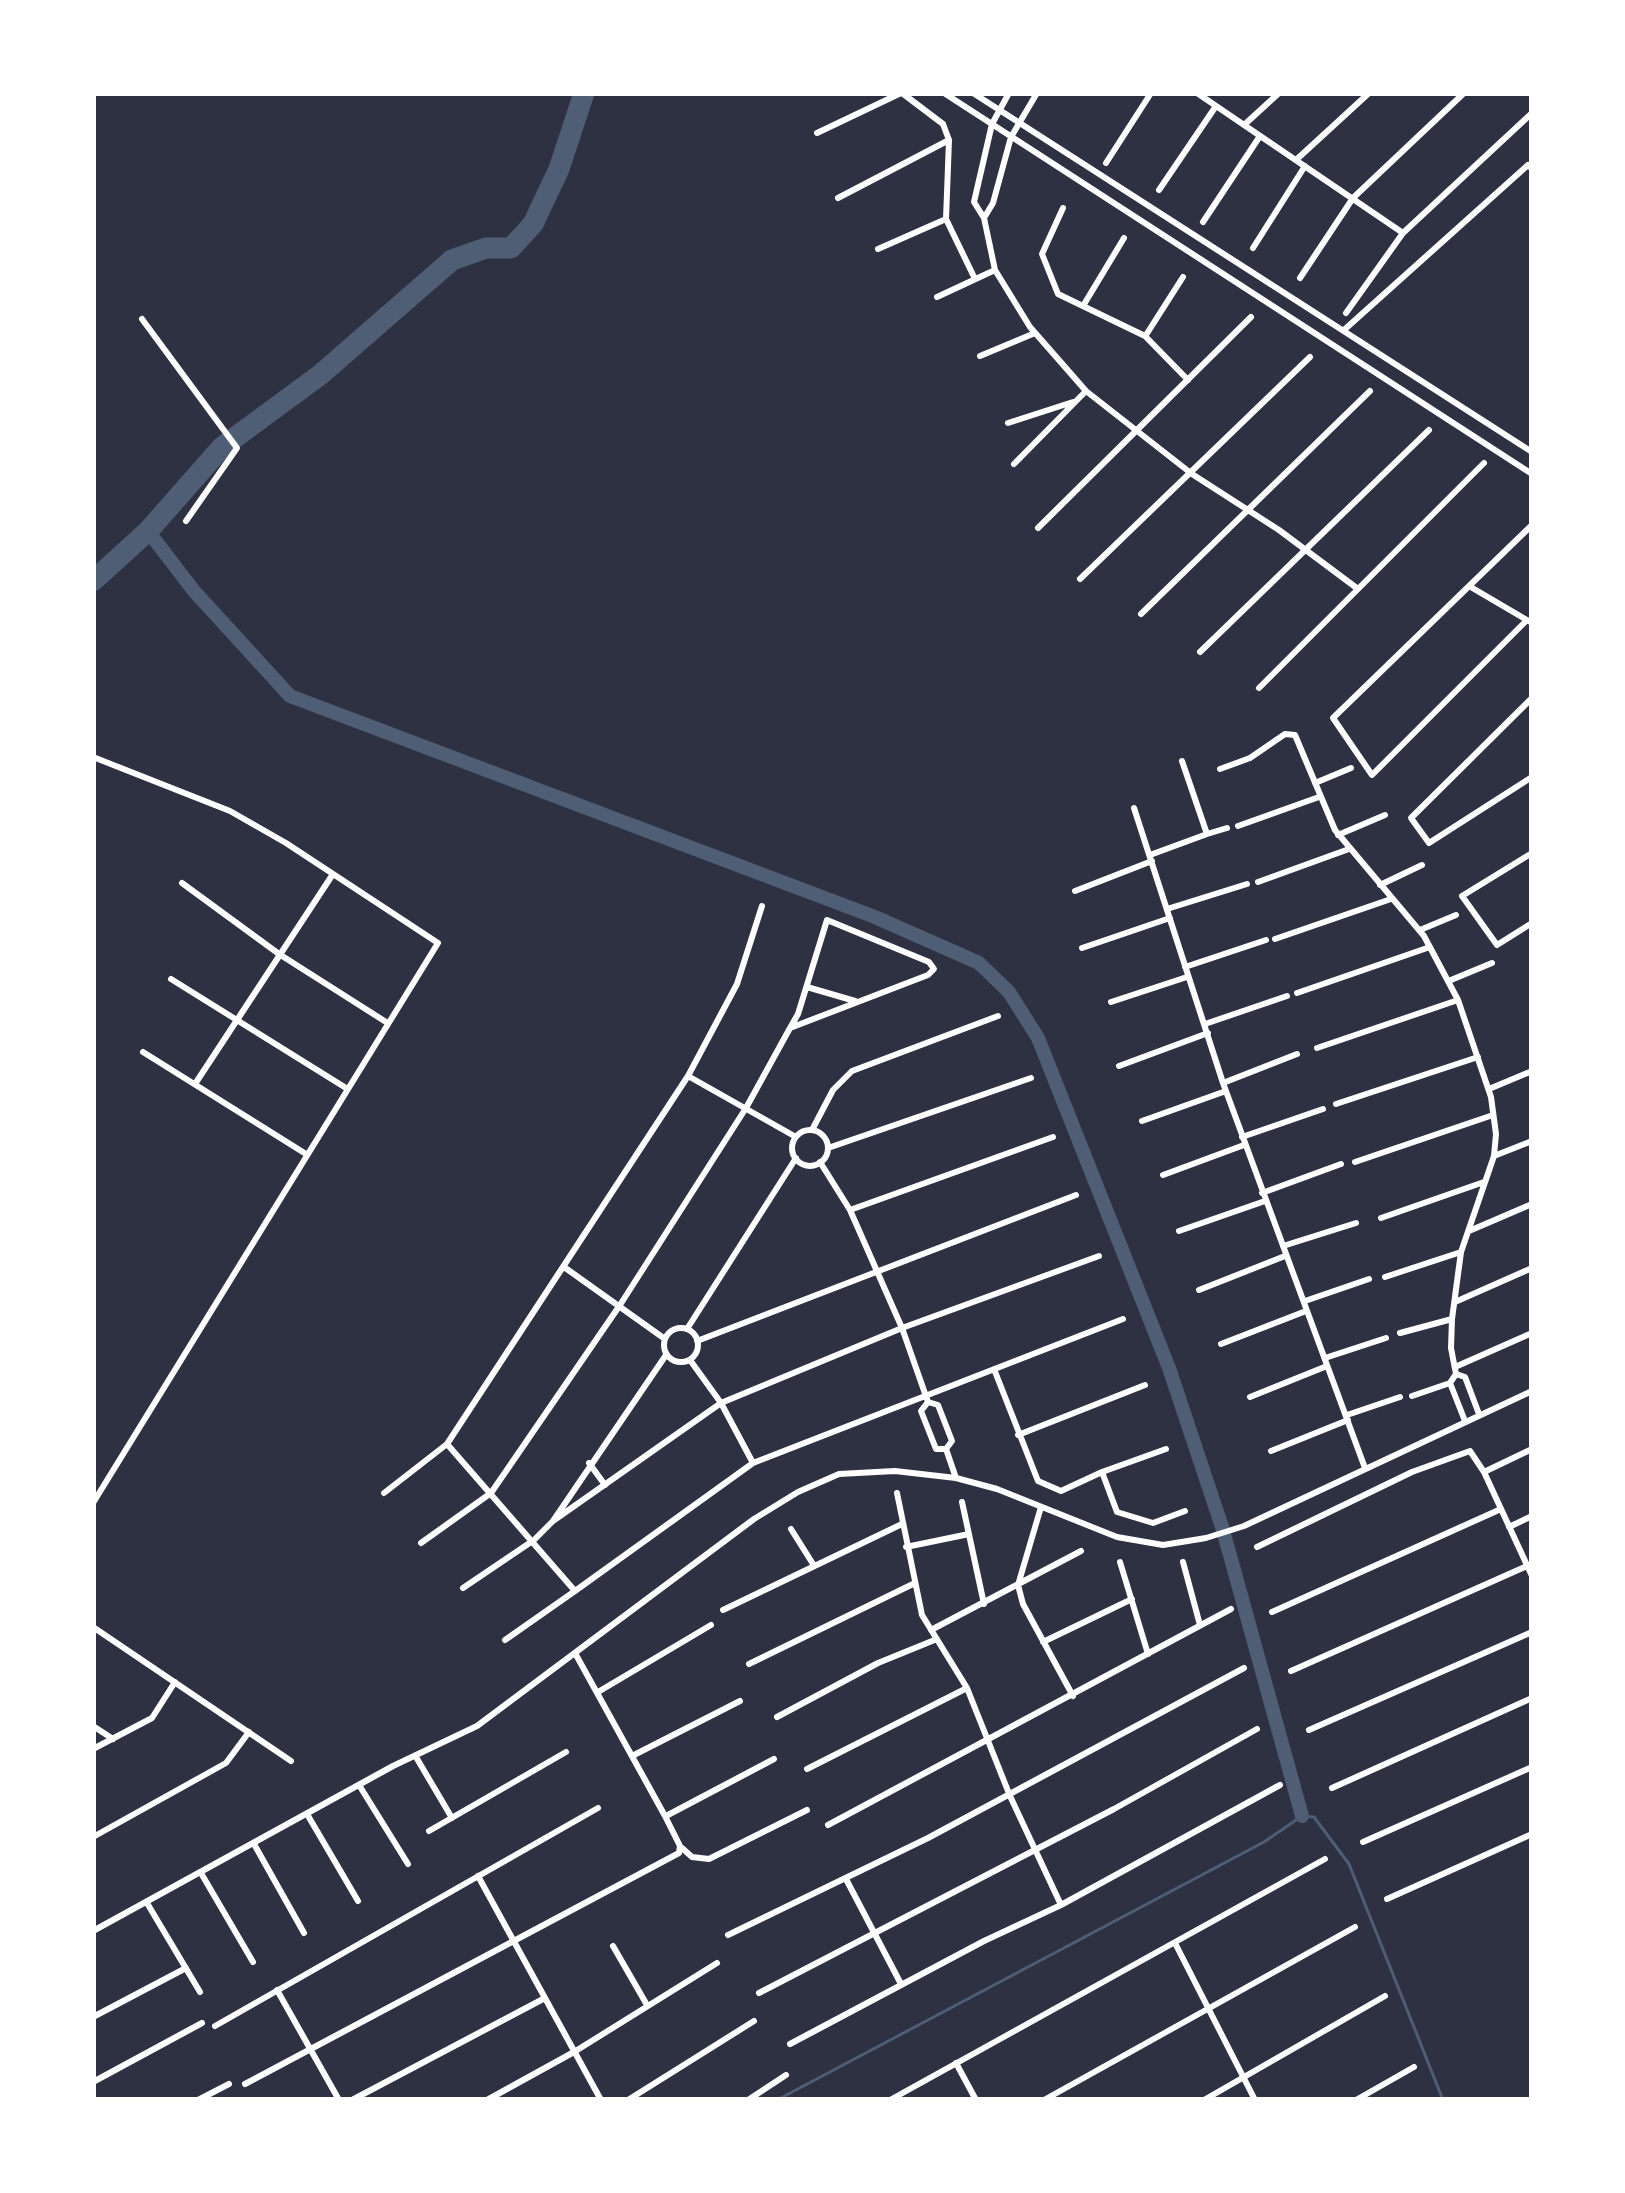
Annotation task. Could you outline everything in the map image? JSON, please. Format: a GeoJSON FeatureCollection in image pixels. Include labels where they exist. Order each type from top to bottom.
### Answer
{"type":"FeatureCollection","features":[{"type":"Feature","properties":{"kind":"street"},"geometry":{"type":"LineString","coordinates":[[817,133],[902,93],[943,124],[949,140],[946,219],[975,279]]}},
{"type":"Feature","properties":{"kind":"street"},"geometry":{"type":"LineString","coordinates":[[944,93],[1532,474]]}},
{"type":"Feature","properties":{"kind":"street"},"geometry":{"type":"LineString","coordinates":[[974,93],[1532,452]]}},
{"type":"Feature","properties":{"kind":"street"},"geometry":{"type":"LineString","coordinates":[[1009,93],[992,124],[974,202],[984,218],[995,270],[1035,333],[1086,392],[1190,473],[1358,589]]}},
{"type":"Feature","properties":{"kind":"street"},"geometry":{"type":"LineString","coordinates":[[984,218],[1011,136],[1037,93]]}},
{"type":"Feature","properties":{"kind":"street"},"geometry":{"type":"LineString","coordinates":[[1106,163],[1151,93]]}},
{"type":"Feature","properties":{"kind":"street"},"geometry":{"type":"LineString","coordinates":[[1197,93],[1402,233]]}},
{"type":"Feature","properties":{"kind":"street"},"geometry":{"type":"LineString","coordinates":[[1244,124],[1279,93]]}},
{"type":"Feature","properties":{"kind":"street"},"geometry":{"type":"LineString","coordinates":[[1296,160],[1369,93]]}},
{"type":"Feature","properties":{"kind":"street"},"geometry":{"type":"LineString","coordinates":[[1300,278],[1353,198],[1464,93]]}},
{"type":"Feature","properties":{"kind":"street"},"geometry":{"type":"LineString","coordinates":[[1159,190],[1216,106]]}},
{"type":"Feature","properties":{"kind":"street"},"geometry":{"type":"LineString","coordinates":[[1346,314],[1402,233],[1532,113]]}},
{"type":"Feature","properties":{"kind":"street"},"geometry":{"type":"LineString","coordinates":[[1203,222],[1260,136]]}},
{"type":"Feature","properties":{"kind":"street"},"geometry":{"type":"LineString","coordinates":[[838,198],[949,140]]}},
{"type":"Feature","properties":{"kind":"street"},"geometry":{"type":"LineString","coordinates":[[1344,330],[1528,165],[1532,169]]}},
{"type":"Feature","properties":{"kind":"street"},"geometry":{"type":"LineString","coordinates":[[1253,248],[1305,166]]}},
{"type":"Feature","properties":{"kind":"street"},"geometry":{"type":"LineString","coordinates":[[1063,208],[1042,254],[1058,294],[1145,336],[1188,380]]}},
{"type":"Feature","properties":{"kind":"street"},"geometry":{"type":"LineString","coordinates":[[878,249],[946,219]]}},
{"type":"Feature","properties":{"kind":"street"},"geometry":{"type":"LineString","coordinates":[[1083,306],[1124,238]]}},
{"type":"Feature","properties":{"kind":"street"},"geometry":{"type":"LineString","coordinates":[[1221,273],[1230,259]]}},
{"type":"Feature","properties":{"kind":"street"},"geometry":{"type":"LineString","coordinates":[[937,297],[995,270]]}},
{"type":"Feature","properties":{"kind":"street"},"geometry":{"type":"LineString","coordinates":[[1145,336],[1183,277]]}},
{"type":"Feature","properties":{"kind":"street"},"geometry":{"type":"LineString","coordinates":[[1038,528],[1251,317]]}},
{"type":"Feature","properties":{"kind":"street"},"geometry":{"type":"LineString","coordinates":[[142,319],[236,445],[186,521]]}},
{"type":"Feature","properties":{"kind":"street"},"geometry":{"type":"LineString","coordinates":[[980,356],[1035,333]]}},
{"type":"Feature","properties":{"kind":"street"},"geometry":{"type":"LineString","coordinates":[[1080,578],[1310,357]]}},
{"type":"Feature","properties":{"kind":"street"},"geometry":{"type":"LineString","coordinates":[[1141,614],[1370,391]]}},
{"type":"Feature","properties":{"kind":"street"},"geometry":{"type":"LineString","coordinates":[[1014,464],[1086,392]]}},
{"type":"Feature","properties":{"kind":"street"},"geometry":{"type":"LineString","coordinates":[[1008,423],[1077,401]]}},
{"type":"Feature","properties":{"kind":"street"},"geometry":{"type":"LineString","coordinates":[[1200,652],[1430,430]]}},
{"type":"Feature","properties":{"kind":"street"},"geometry":{"type":"LineString","coordinates":[[1259,688],[1484,463]]}},
{"type":"Feature","properties":{"kind":"street"},"geometry":{"type":"LineString","coordinates":[[1469,586],[1530,622],[1372,775],[1333,718],[1469,586],[1532,526]]}},
{"type":"Feature","properties":{"kind":"street"},"geometry":{"type":"LineString","coordinates":[[1532,698],[1411,818],[1429,843],[1532,777]]}},
{"type":"Feature","properties":{"kind":"street"},"geometry":{"type":"LineString","coordinates":[[1220,769],[1250,758],[1289,732],[1295,735],[1338,835],[1420,930],[1458,1000],[1495,1115],[1494,1156],[1466,1233],[1452,1319],[1456,1370],[1450,1384],[1466,1421]]}},
{"type":"Feature","properties":{"kind":"street"},"geometry":{"type":"LineString","coordinates":[[93,757],[230,811],[437,944],[93,1503]]}},
{"type":"Feature","properties":{"kind":"street"},"geometry":{"type":"LineString","coordinates":[[1182,760],[1207,834]]}},
{"type":"Feature","properties":{"kind":"street"},"geometry":{"type":"LineString","coordinates":[[1315,782],[1351,768]]}},
{"type":"Feature","properties":{"kind":"street"},"geometry":{"type":"LineString","coordinates":[[1238,826],[1319,797]]}},
{"type":"Feature","properties":{"kind":"street"},"geometry":{"type":"LineString","coordinates":[[1134,808],[1224,1087],[1365,1468]]}},
{"type":"Feature","properties":{"kind":"street"},"geometry":{"type":"LineString","coordinates":[[1338,835],[1385,815]]}},
{"type":"Feature","properties":{"kind":"street"},"geometry":{"type":"LineString","coordinates":[[1075,891],[1227,828]]}},
{"type":"Feature","properties":{"kind":"street"},"geometry":{"type":"LineString","coordinates":[[1258,882],[1349,850]]}},
{"type":"Feature","properties":{"kind":"street"},"geometry":{"type":"LineString","coordinates":[[1532,853],[1462,896],[1497,945],[1532,922]]}},
{"type":"Feature","properties":{"kind":"street"},"geometry":{"type":"LineString","coordinates":[[1380,885],[1422,865]]}},
{"type":"Feature","properties":{"kind":"street"},"geometry":{"type":"LineString","coordinates":[[195,1084],[333,874]]}},
{"type":"Feature","properties":{"kind":"street"},"geometry":{"type":"LineString","coordinates":[[182,883],[386,1022]]}},
{"type":"Feature","properties":{"kind":"street"},"geometry":{"type":"LineString","coordinates":[[1082,948],[1246,884]]}},
{"type":"Feature","properties":{"kind":"street"},"geometry":{"type":"LineString","coordinates":[[1185,967],[1392,899]]}},
{"type":"Feature","properties":{"kind":"street"},"geometry":{"type":"LineString","coordinates":[[384,1493],[447,1444],[688,1076],[737,984],[762,906]]}},
{"type":"Feature","properties":{"kind":"street"},"geometry":{"type":"LineString","coordinates":[[1420,930],[1456,915]]}},
{"type":"Feature","properties":{"kind":"street"},"geometry":{"type":"LineString","coordinates":[[421,1543],[490,1493],[620,1305],[746,1108],[790,1028],[827,920],[929,962],[934,969],[790,1028]]}},
{"type":"Feature","properties":{"kind":"street"},"geometry":{"type":"LineString","coordinates":[[1297,993],[1431,947]]}},
{"type":"Feature","properties":{"kind":"street"},"geometry":{"type":"LineString","coordinates":[[1450,980],[1492,963]]}},
{"type":"Feature","properties":{"kind":"street"},"geometry":{"type":"LineString","coordinates":[[1111,1002],[1189,977]]}},
{"type":"Feature","properties":{"kind":"street"},"geometry":{"type":"LineString","coordinates":[[171,979],[346,1088]]}},
{"type":"Feature","properties":{"kind":"street"},"geometry":{"type":"LineString","coordinates":[[807,987],[859,1002]]}},
{"type":"Feature","properties":{"kind":"street"},"geometry":{"type":"LineString","coordinates":[[1119,1066],[1287,996]]}},
{"type":"Feature","properties":{"kind":"street"},"geometry":{"type":"LineString","coordinates":[[1317,1048],[1458,1000]]}},
{"type":"Feature","properties":{"kind":"street"},"geometry":{"type":"LineString","coordinates":[[812,1130],[824,1137],[827,1148],[820,1162],[809,1166],[796,1158],[792,1147],[796,1138],[812,1130],[833,1090],[852,1072],[998,1016]]}},
{"type":"Feature","properties":{"kind":"street"},"geometry":{"type":"LineString","coordinates":[[143,1052],[306,1154]]}},
{"type":"Feature","properties":{"kind":"street"},"geometry":{"type":"LineString","coordinates":[[1142,1121],[1298,1054]]}},
{"type":"Feature","properties":{"kind":"street"},"geometry":{"type":"LineString","coordinates":[[1336,1104],[1478,1057]]}},
{"type":"Feature","properties":{"kind":"street"},"geometry":{"type":"LineString","coordinates":[[1489,1089],[1532,1071]]}},
{"type":"Feature","properties":{"kind":"street"},"geometry":{"type":"LineString","coordinates":[[688,1076],[796,1138]]}},
{"type":"Feature","properties":{"kind":"street"},"geometry":{"type":"LineString","coordinates":[[827,1148],[1031,1078]]}},
{"type":"Feature","properties":{"kind":"street"},"geometry":{"type":"LineString","coordinates":[[1163,1175],[1323,1108]]}},
{"type":"Feature","properties":{"kind":"street"},"geometry":{"type":"LineString","coordinates":[[1354,1162],[1495,1115]]}},
{"type":"Feature","properties":{"kind":"street"},"geometry":{"type":"LineString","coordinates":[[850,1210],[1053,1137]]}},
{"type":"Feature","properties":{"kind":"street"},"geometry":{"type":"LineString","coordinates":[[1494,1156],[1532,1141]]}},
{"type":"Feature","properties":{"kind":"street"},"geometry":{"type":"LineString","coordinates":[[687,1329],[796,1158]]}},
{"type":"Feature","properties":{"kind":"street"},"geometry":{"type":"LineString","coordinates":[[820,1162],[850,1210],[902,1328],[927,1400],[922,1411],[936,1449],[946,1449]]}},
{"type":"Feature","properties":{"kind":"street"},"geometry":{"type":"LineString","coordinates":[[1179,1231],[1341,1164]]}},
{"type":"Feature","properties":{"kind":"street"},"geometry":{"type":"LineString","coordinates":[[1381,1218],[1484,1182]]}},
{"type":"Feature","properties":{"kind":"street"},"geometry":{"type":"LineString","coordinates":[[698,1341],[1076,1196]]}},
{"type":"Feature","properties":{"kind":"street"},"geometry":{"type":"LineString","coordinates":[[1466,1233],[1532,1204]]}},
{"type":"Feature","properties":{"kind":"street"},"geometry":{"type":"LineString","coordinates":[[1283,1246],[1356,1223]]}},
{"type":"Feature","properties":{"kind":"street"},"geometry":{"type":"LineString","coordinates":[[1385,1277],[1462,1252]]}},
{"type":"Feature","properties":{"kind":"street"},"geometry":{"type":"LineString","coordinates":[[463,1588],[721,1403],[902,1328],[1099,1256]]}},
{"type":"Feature","properties":{"kind":"street"},"geometry":{"type":"LineString","coordinates":[[1199,1290],[1286,1256]]}},
{"type":"Feature","properties":{"kind":"street"},"geometry":{"type":"LineString","coordinates":[[564,1267],[665,1339]]}},
{"type":"Feature","properties":{"kind":"street"},"geometry":{"type":"LineString","coordinates":[[1455,1302],[1532,1268]]}},
{"type":"Feature","properties":{"kind":"street"},"geometry":{"type":"LineString","coordinates":[[1221,1344],[1370,1279]]}},
{"type":"Feature","properties":{"kind":"street"},"geometry":{"type":"LineString","coordinates":[[505,1640],[753,1463],[927,1400],[1123,1319]]}},
{"type":"Feature","properties":{"kind":"street"},"geometry":{"type":"LineString","coordinates":[[1400,1333],[1452,1319]]}},
{"type":"Feature","properties":{"kind":"street"},"geometry":{"type":"LineString","coordinates":[[554,1521],[666,1354],[665,1339],[672,1330],[687,1329]]}},
{"type":"Feature","properties":{"kind":"street"},"geometry":{"type":"LineString","coordinates":[[666,1354],[680,1363],[697,1352],[698,1341],[687,1329]]}},
{"type":"Feature","properties":{"kind":"street"},"geometry":{"type":"LineString","coordinates":[[1456,1370],[1532,1334]]}},
{"type":"Feature","properties":{"kind":"street"},"geometry":{"type":"LineString","coordinates":[[1250,1397],[1386,1338]]}},
{"type":"Feature","properties":{"kind":"street"},"geometry":{"type":"LineString","coordinates":[[690,1360],[721,1403],[753,1463]]}},
{"type":"Feature","properties":{"kind":"street"},"geometry":{"type":"LineString","coordinates":[[994,1369],[1038,1481],[1061,1491],[1166,1449]]}},
{"type":"Feature","properties":{"kind":"street"},"geometry":{"type":"LineString","coordinates":[[1456,1370],[1465,1378],[1480,1414]]}},
{"type":"Feature","properties":{"kind":"street"},"geometry":{"type":"LineString","coordinates":[[1412,1396],[1450,1384]]}},
{"type":"Feature","properties":{"kind":"street"},"geometry":{"type":"LineString","coordinates":[[1018,1435],[1145,1385]]}},
{"type":"Feature","properties":{"kind":"street"},"geometry":{"type":"LineString","coordinates":[[93,1931],[477,1726],[754,1519],[839,1474],[868,1470],[956,1478],[1082,1526],[1163,1545],[1244,1526],[1532,1391]]}},
{"type":"Feature","properties":{"kind":"street"},"geometry":{"type":"LineString","coordinates":[[1271,1451],[1400,1396]]}},
{"type":"Feature","properties":{"kind":"street"},"geometry":{"type":"LineString","coordinates":[[927,1400],[938,1405],[952,1441],[946,1449]]}},
{"type":"Feature","properties":{"kind":"street"},"geometry":{"type":"LineString","coordinates":[[447,1444],[575,1591]]}},
{"type":"Feature","properties":{"kind":"street"},"geometry":{"type":"LineString","coordinates":[[946,1449],[956,1478]]}},
{"type":"Feature","properties":{"kind":"street"},"geometry":{"type":"LineString","coordinates":[[1484,1472],[1532,1449]]}},
{"type":"Feature","properties":{"kind":"street"},"geometry":{"type":"LineString","coordinates":[[1257,1547],[1470,1451],[1532,1576]]}},
{"type":"Feature","properties":{"kind":"street"},"geometry":{"type":"LineString","coordinates":[[590,1463],[606,1486]]}},
{"type":"Feature","properties":{"kind":"street"},"geometry":{"type":"LineString","coordinates":[[1102,1472],[1117,1512],[1153,1523],[1185,1511]]}},
{"type":"Feature","properties":{"kind":"street"},"geometry":{"type":"LineString","coordinates":[[897,1493],[913,1584],[931,1630],[967,1688],[1061,1905]]}},
{"type":"Feature","properties":{"kind":"street"},"geometry":{"type":"LineString","coordinates":[[962,1502],[984,1604]]}},
{"type":"Feature","properties":{"kind":"street"},"geometry":{"type":"LineString","coordinates":[[1042,1507],[1018,1585],[1023,1604],[1073,1696]]}},
{"type":"Feature","properties":{"kind":"street"},"geometry":{"type":"LineString","coordinates":[[1272,1612],[1501,1509]]}},
{"type":"Feature","properties":{"kind":"street"},"geometry":{"type":"LineString","coordinates":[[1509,1527],[1532,1516]]}},
{"type":"Feature","properties":{"kind":"street"},"geometry":{"type":"LineString","coordinates":[[723,1610],[902,1524]]}},
{"type":"Feature","properties":{"kind":"street"},"geometry":{"type":"LineString","coordinates":[[790,1529],[813,1564]]}},
{"type":"Feature","properties":{"kind":"street"},"geometry":{"type":"LineString","coordinates":[[907,1547],[969,1534]]}},
{"type":"Feature","properties":{"kind":"street"},"geometry":{"type":"LineString","coordinates":[[931,1630],[1081,1551]]}},
{"type":"Feature","properties":{"kind":"street"},"geometry":{"type":"LineString","coordinates":[[1120,1562],[1148,1654]]}},
{"type":"Feature","properties":{"kind":"street"},"geometry":{"type":"LineString","coordinates":[[1183,1562],[1200,1625]]}},
{"type":"Feature","properties":{"kind":"street"},"geometry":{"type":"LineString","coordinates":[[1291,1671],[1527,1566]]}},
{"type":"Feature","properties":{"kind":"street"},"geometry":{"type":"LineString","coordinates":[[749,1664],[913,1584]]}},
{"type":"Feature","properties":{"kind":"street"},"geometry":{"type":"LineString","coordinates":[[1042,1642],[1132,1600]]}},
{"type":"Feature","properties":{"kind":"street"},"geometry":{"type":"LineString","coordinates":[[828,1825],[1231,1609]]}},
{"type":"Feature","properties":{"kind":"street"},"geometry":{"type":"LineString","coordinates":[[598,1693],[711,1624]]}},
{"type":"Feature","properties":{"kind":"street"},"geometry":{"type":"LineString","coordinates":[[93,1627],[291,1761]]}},
{"type":"Feature","properties":{"kind":"street"},"geometry":{"type":"LineString","coordinates":[[1309,1730],[1532,1632]]}},
{"type":"Feature","properties":{"kind":"street"},"geometry":{"type":"LineString","coordinates":[[777,1717],[878,1663],[937,1639]]}},
{"type":"Feature","properties":{"kind":"street"},"geometry":{"type":"LineString","coordinates":[[575,1653],[680,1846],[692,1857],[709,1859],[807,1810]]}},
{"type":"Feature","properties":{"kind":"street"},"geometry":{"type":"LineString","coordinates":[[728,1935],[1010,1796],[1244,1668]]}},
{"type":"Feature","properties":{"kind":"street"},"geometry":{"type":"LineString","coordinates":[[93,1749],[152,1718],[175,1682]]}},
{"type":"Feature","properties":{"kind":"street"},"geometry":{"type":"LineString","coordinates":[[806,1769],[967,1688]]}},
{"type":"Feature","properties":{"kind":"street"},"geometry":{"type":"LineString","coordinates":[[1332,1788],[1532,1698]]}},
{"type":"Feature","properties":{"kind":"street"},"geometry":{"type":"LineString","coordinates":[[632,1756],[740,1700]]}},
{"type":"Feature","properties":{"kind":"street"},"geometry":{"type":"LineString","coordinates":[[93,1726],[113,1739]]}},
{"type":"Feature","properties":{"kind":"street"},"geometry":{"type":"LineString","coordinates":[[760,1993],[1257,1729]]}},
{"type":"Feature","properties":{"kind":"street"},"geometry":{"type":"LineString","coordinates":[[93,1837],[226,1763],[249,1732]]}},
{"type":"Feature","properties":{"kind":"street"},"geometry":{"type":"LineString","coordinates":[[429,1831],[566,1752]]}},
{"type":"Feature","properties":{"kind":"street"},"geometry":{"type":"LineString","coordinates":[[416,1757],[452,1818]]}},
{"type":"Feature","properties":{"kind":"street"},"geometry":{"type":"LineString","coordinates":[[665,1816],[774,1759]]}},
{"type":"Feature","properties":{"kind":"street"},"geometry":{"type":"LineString","coordinates":[[1363,1842],[1532,1767]]}},
{"type":"Feature","properties":{"kind":"street"},"geometry":{"type":"LineString","coordinates":[[359,1785],[409,1864]]}},
{"type":"Feature","properties":{"kind":"street"},"geometry":{"type":"LineString","coordinates":[[790,2044],[1061,1905],[1280,1785]]}},
{"type":"Feature","properties":{"kind":"street"},"geometry":{"type":"LineString","coordinates":[[215,2026],[598,1808]]}},
{"type":"Feature","properties":{"kind":"street"},"geometry":{"type":"LineString","coordinates":[[308,1814],[358,1901]]}},
{"type":"Feature","properties":{"kind":"street"},"geometry":{"type":"LineString","coordinates":[[1387,1899],[1532,1834]]}},
{"type":"Feature","properties":{"kind":"street"},"geometry":{"type":"LineString","coordinates":[[254,1844],[304,1933]]}},
{"type":"Feature","properties":{"kind":"street"},"geometry":{"type":"LineString","coordinates":[[245,2084],[670,1859],[680,1846]]}},
{"type":"Feature","properties":{"kind":"street"},"geometry":{"type":"LineString","coordinates":[[890,2100],[1325,1858]]}},
{"type":"Feature","properties":{"kind":"street"},"geometry":{"type":"LineString","coordinates":[[201,1874],[253,1962]]}},
{"type":"Feature","properties":{"kind":"street"},"geometry":{"type":"LineString","coordinates":[[478,1876],[602,2100]]}},
{"type":"Feature","properties":{"kind":"street"},"geometry":{"type":"LineString","coordinates":[[846,1880],[901,1984]]}},
{"type":"Feature","properties":{"kind":"street"},"geometry":{"type":"LineString","coordinates":[[147,1903],[200,1993]]}},
{"type":"Feature","properties":{"kind":"street"},"geometry":{"type":"LineString","coordinates":[[1044,2100],[1355,1927]]}},
{"type":"Feature","properties":{"kind":"street"},"geometry":{"type":"LineString","coordinates":[[1175,1942],[1255,2100]]}},
{"type":"Feature","properties":{"kind":"street"},"geometry":{"type":"LineString","coordinates":[[613,1946],[647,2005]]}},
{"type":"Feature","properties":{"kind":"street"},"geometry":{"type":"LineString","coordinates":[[487,2100],[717,1963]]}},
{"type":"Feature","properties":{"kind":"street"},"geometry":{"type":"LineString","coordinates":[[93,2017],[186,1967]]}},
{"type":"Feature","properties":{"kind":"street"},"geometry":{"type":"LineString","coordinates":[[277,1990],[339,2100]]}},
{"type":"Feature","properties":{"kind":"street"},"geometry":{"type":"LineString","coordinates":[[1204,2100],[1385,1996]]}},
{"type":"Feature","properties":{"kind":"street"},"geometry":{"type":"LineString","coordinates":[[352,2100],[545,1997]]}},
{"type":"Feature","properties":{"kind":"street"},"geometry":{"type":"LineString","coordinates":[[628,2100],[754,2021]]}},
{"type":"Feature","properties":{"kind":"street"},"geometry":{"type":"LineString","coordinates":[[93,2082],[202,2023]]}},
{"type":"Feature","properties":{"kind":"street"},"geometry":{"type":"LineString","coordinates":[[956,2063],[976,2100]]}},
{"type":"Feature","properties":{"kind":"street"},"geometry":{"type":"LineString","coordinates":[[1356,2100],[1414,2067]]}},
{"type":"Feature","properties":{"kind":"street"},"geometry":{"type":"LineString","coordinates":[[748,2100],[786,2075]]}},
{"type":"Feature","properties":{"kind":"street"},"geometry":{"type":"LineString","coordinates":[[198,2100],[229,2084]]}},
{"type":"Feature","properties":{"kind":"waterway"},"geometry":{"type":"LineString","coordinates":[[93,581],[148,531],[222,447],[320,375],[452,260],[486,248],[511,248],[533,224],[559,169],[584,93]]}},
{"type":"Feature","properties":{"kind":"waterway"},"geometry":{"type":"LineString","coordinates":[[148,531],[194,591],[290,696],[875,917],[979,963],[1009,992],[1038,1038],[1169,1368],[1223,1530],[1302,1816]]}},
{"type":"Feature","properties":{"kind":"waterway"},"geometry":{"type":"LineString","coordinates":[[777,2100],[1264,1842],[1302,1816],[1314,1817],[1349,1864],[1443,2100]]}}]}
